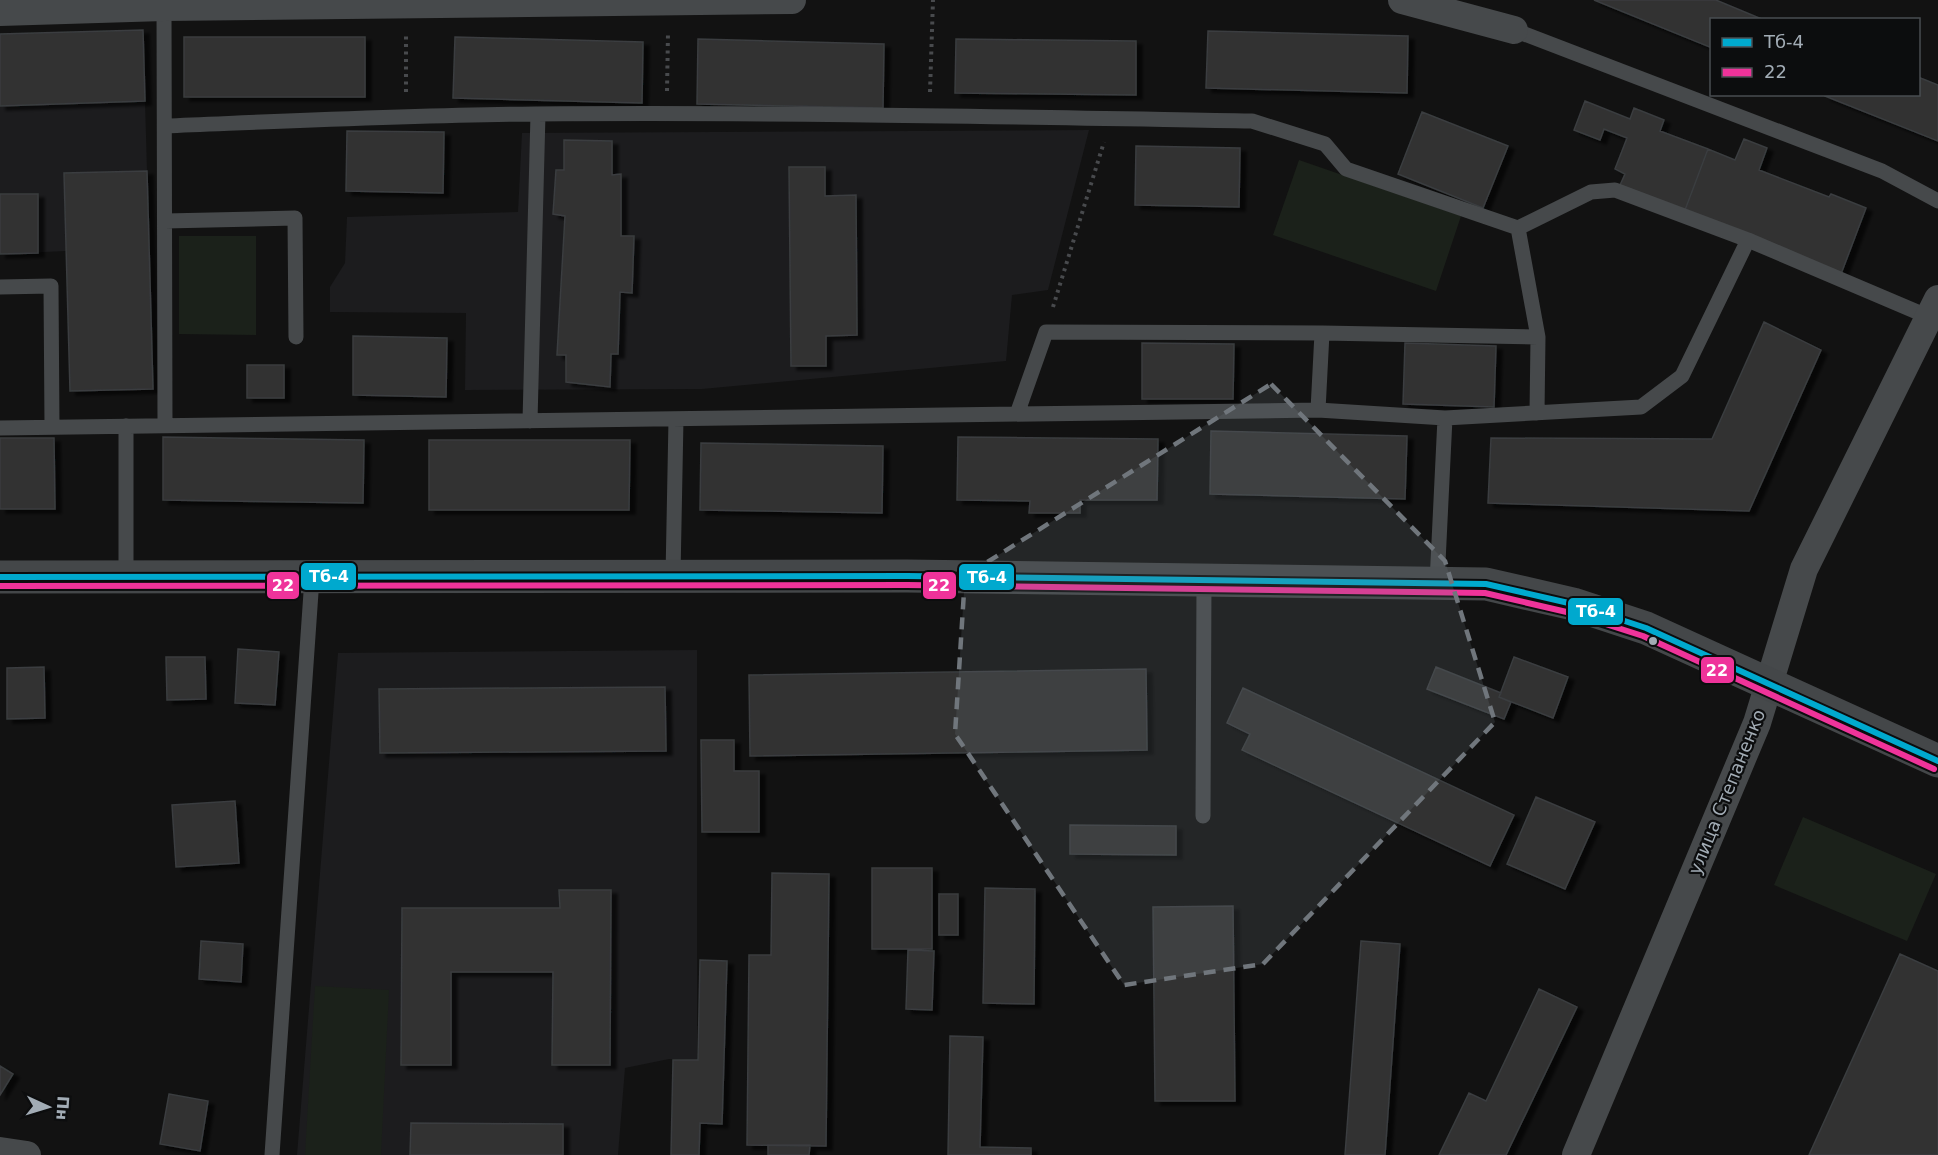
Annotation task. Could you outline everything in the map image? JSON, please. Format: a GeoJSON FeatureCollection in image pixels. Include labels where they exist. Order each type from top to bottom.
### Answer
{"type":"FeatureCollection","features":[{"type":"Feature","properties":{"kind":"main road"},"geometry":{"type":"LineString","coordinates":[[0,577],[907,576],[1486,584],[1573,604],[1646,628],[1938,761]]}},
{"type":"Feature","properties":{"kind":"street"},"geometry":{"type":"LineString","coordinates":[[0,12],[164,4],[406,6],[450,3],[792,0]]}},
{"type":"Feature","properties":{"kind":"street"},"geometry":{"type":"LineString","coordinates":[[1402,0],[1514,30]]}},
{"type":"Feature","properties":{"kind":"street","name":"улица Степаненко"},"geometry":{"type":"LineString","coordinates":[[1576,1155],[1757,723],[1804,569],[1933,308]]}},
{"type":"Feature","properties":{"kind":"street"},"geometry":{"type":"LineString","coordinates":[[0,1150],[27,1155]]}},
{"type":"Feature","properties":{"kind":"lane"},"geometry":{"type":"LineString","coordinates":[[164,4],[165,425]]}},
{"type":"Feature","properties":{"kind":"lane"},"geometry":{"type":"LineString","coordinates":[[1514,30],[1882,171],[1938,201]]}},
{"type":"Feature","properties":{"kind":"lane"},"geometry":{"type":"LineString","coordinates":[[530,421],[538,114]]}},
{"type":"Feature","properties":{"kind":"lane"},"geometry":{"type":"LineString","coordinates":[[165,126],[406,116],[538,114],[1252,121],[1325,144],[1346,169],[1518,228],[1591,192],[1615,190],[1933,308]]}},
{"type":"Feature","properties":{"kind":"lane"},"geometry":{"type":"LineString","coordinates":[[165,221],[295,218],[296,337]]}},
{"type":"Feature","properties":{"kind":"lane"},"geometry":{"type":"LineString","coordinates":[[1518,228],[1538,337],[1537,413]]}},
{"type":"Feature","properties":{"kind":"lane"},"geometry":{"type":"LineString","coordinates":[[0,428],[1318,410],[1445,418],[1641,407],[1682,376],[1748,240]]}},
{"type":"Feature","properties":{"kind":"lane"},"geometry":{"type":"LineString","coordinates":[[0,287],[51,286],[52,427]]}},
{"type":"Feature","properties":{"kind":"lane"},"geometry":{"type":"LineString","coordinates":[[1017,414],[1046,332],[1322,333],[1538,337]]}},
{"type":"Feature","properties":{"kind":"lane"},"geometry":{"type":"LineString","coordinates":[[1318,410],[1322,333]]}},
{"type":"Feature","properties":{"kind":"lane"},"geometry":{"type":"LineString","coordinates":[[1437,583],[1445,418]]}},
{"type":"Feature","properties":{"kind":"lane"},"geometry":{"type":"LineString","coordinates":[[673,576],[676,419]]}},
{"type":"Feature","properties":{"kind":"lane"},"geometry":{"type":"LineString","coordinates":[[126,426],[126,577]]}},
{"type":"Feature","properties":{"kind":"lane"},"geometry":{"type":"LineString","coordinates":[[272,1155],[312,578]]}},
{"type":"Feature","properties":{"kind":"lane"},"geometry":{"type":"LineString","coordinates":[[1203,816],[1204,581]]}},
{"type":"Feature","properties":{"kind":"path"},"geometry":{"type":"LineString","coordinates":[[930,117],[933,0]]}},
{"type":"Feature","properties":{"kind":"path"},"geometry":{"type":"LineString","coordinates":[[667,114],[680,1]]}},
{"type":"Feature","properties":{"kind":"path"},"geometry":{"type":"LineString","coordinates":[[406,6],[406,116]]}},
{"type":"Feature","properties":{"kind":"path"},"geometry":{"type":"LineString","coordinates":[[1046,332],[1112,119]]}},
{"type":"Feature","properties":{"kind":"highlighted area"},"geometry":{"type":"Polygon","coordinates":[[[1271,384],[1445,561],[1495,722],[1263,964],[1124,985],[955,734],[965,576],[1271,384]]]}},
{"type":"Feature","properties":{"kind":"shaded area"},"geometry":{"type":"Polygon","coordinates":[[[143,30],[147,171],[64,173],[66,251],[0,254],[0,34],[143,30]]]}},
{"type":"Feature","properties":{"kind":"shaded area"},"geometry":{"type":"Polygon","coordinates":[[[1089,130],[1048,290],[1012,295],[1006,361],[702,389],[465,390],[466,313],[330,312],[330,287],[345,263],[347,217],[518,212],[522,133],[1089,130]]]}},
{"type":"Feature","properties":{"kind":"shaded area"},"geometry":{"type":"Polygon","coordinates":[[[1299,160],[1461,216],[1436,291],[1273,235],[1299,160]]]}},
{"type":"Feature","properties":{"kind":"shaded area"},"geometry":{"type":"Polygon","coordinates":[[[179,236],[256,236],[256,335],[179,334],[179,236]]]}},
{"type":"Feature","properties":{"kind":"shaded area"},"geometry":{"type":"Polygon","coordinates":[[[697,650],[697,1060],[669,1059],[625,1068],[618,1155],[297,1155],[338,653],[697,650]]]}},
{"type":"Feature","properties":{"kind":"shaded area"},"geometry":{"type":"Polygon","coordinates":[[[1803,817],[1936,874],[1907,941],[1774,885],[1803,817]]]}},
{"type":"Feature","properties":{"kind":"shaded area"},"geometry":{"type":"Polygon","coordinates":[[[315,986],[389,990],[381,1155],[305,1155],[315,986]]]}},
{"type":"Feature","properties":{"kind":"building"},"geometry":{"type":"Polygon","coordinates":[[[1594,0],[1716,0],[1759,18],[1710,18],[1710,47],[1594,0]]]}},
{"type":"Feature","properties":{"kind":"building"},"geometry":{"type":"Polygon","coordinates":[[[143,30],[145,101],[0,106],[0,34],[143,30]]]}},
{"type":"Feature","properties":{"kind":"building"},"geometry":{"type":"Polygon","coordinates":[[[1208,31],[1408,36],[1407,93],[1206,88],[1208,31]]]}},
{"type":"Feature","properties":{"kind":"building"},"geometry":{"type":"Polygon","coordinates":[[[184,37],[365,37],[365,97],[184,97],[184,37]]]}},
{"type":"Feature","properties":{"kind":"building"},"geometry":{"type":"Polygon","coordinates":[[[455,37],[643,42],[642,103],[453,98],[455,37]]]}},
{"type":"Feature","properties":{"kind":"building"},"geometry":{"type":"Polygon","coordinates":[[[698,39],[884,44],[883,108],[697,104],[698,39]]]}},
{"type":"Feature","properties":{"kind":"building"},"geometry":{"type":"Polygon","coordinates":[[[956,39],[1136,41],[1136,95],[955,93],[956,39]]]}},
{"type":"Feature","properties":{"kind":"building"},"geometry":{"type":"Polygon","coordinates":[[[1920,78],[1938,85],[1938,141],[1825,96],[1920,96],[1920,78]]]}},
{"type":"Feature","properties":{"kind":"building"},"geometry":{"type":"Polygon","coordinates":[[[1585,101],[1630,119],[1634,108],[1664,120],[1660,131],[1708,149],[1685,210],[1620,185],[1625,174],[1615,169],[1627,138],[1604,129],[1600,140],[1574,130],[1585,101]]]}},
{"type":"Feature","properties":{"kind":"building"},"geometry":{"type":"Polygon","coordinates":[[[1422,112],[1508,146],[1483,208],[1398,174],[1422,112]]]}},
{"type":"Feature","properties":{"kind":"building"},"geometry":{"type":"Polygon","coordinates":[[[347,131],[444,132],[443,193],[346,191],[347,131]]]}},
{"type":"Feature","properties":{"kind":"building"},"geometry":{"type":"Polygon","coordinates":[[[1744,139],[1767,148],[1759,170],[1829,197],[1831,194],[1866,208],[1841,274],[1685,210],[1708,149],[1735,160],[1744,139]]]}},
{"type":"Feature","properties":{"kind":"building"},"geometry":{"type":"Polygon","coordinates":[[[564,140],[612,141],[612,175],[621,174],[621,236],[634,236],[632,293],[620,292],[618,354],[611,354],[610,387],[566,382],[566,355],[557,355],[565,216],[553,214],[556,170],[564,170],[564,140]]]}},
{"type":"Feature","properties":{"kind":"building"},"geometry":{"type":"Polygon","coordinates":[[[1136,146],[1240,148],[1239,207],[1135,205],[1136,146]]]}},
{"type":"Feature","properties":{"kind":"building"},"geometry":{"type":"Polygon","coordinates":[[[789,167],[825,167],[825,196],[856,195],[857,335],[826,336],[826,366],[791,366],[789,167]]]}},
{"type":"Feature","properties":{"kind":"building"},"geometry":{"type":"Polygon","coordinates":[[[147,171],[153,389],[70,391],[64,173],[147,171]]]}},
{"type":"Feature","properties":{"kind":"building"},"geometry":{"type":"Polygon","coordinates":[[[0,194],[38,194],[38,253],[0,254],[0,194]]]}},
{"type":"Feature","properties":{"kind":"building"},"geometry":{"type":"Polygon","coordinates":[[[1764,322],[1821,350],[1749,511],[1488,503],[1491,438],[1712,439],[1764,322]]]}},
{"type":"Feature","properties":{"kind":"building"},"geometry":{"type":"Polygon","coordinates":[[[353,336],[447,338],[446,397],[353,395],[353,336]]]}},
{"type":"Feature","properties":{"kind":"building"},"geometry":{"type":"Polygon","coordinates":[[[1142,343],[1234,344],[1233,399],[1142,399],[1142,343]]]}},
{"type":"Feature","properties":{"kind":"building"},"geometry":{"type":"Polygon","coordinates":[[[1405,343],[1496,346],[1494,407],[1403,404],[1405,343]]]}},
{"type":"Feature","properties":{"kind":"building"},"geometry":{"type":"Polygon","coordinates":[[[247,365],[284,365],[284,398],[247,398],[247,365]]]}},
{"type":"Feature","properties":{"kind":"building"},"geometry":{"type":"Polygon","coordinates":[[[1211,431],[1407,436],[1405,499],[1210,494],[1211,431]]]}},
{"type":"Feature","properties":{"kind":"building"},"geometry":{"type":"Polygon","coordinates":[[[163,437],[364,440],[363,503],[163,500],[163,437]]]}},
{"type":"Feature","properties":{"kind":"building"},"geometry":{"type":"Polygon","coordinates":[[[958,437],[1158,439],[1157,500],[1080,500],[1080,513],[1029,513],[1030,501],[957,500],[958,437]]]}},
{"type":"Feature","properties":{"kind":"building"},"geometry":{"type":"Polygon","coordinates":[[[0,438],[54,438],[55,509],[0,509],[0,438]]]}},
{"type":"Feature","properties":{"kind":"building"},"geometry":{"type":"Polygon","coordinates":[[[429,440],[630,440],[629,510],[429,510],[429,440]]]}},
{"type":"Feature","properties":{"kind":"building"},"geometry":{"type":"Polygon","coordinates":[[[701,443],[883,446],[882,513],[700,510],[701,443]]]}},
{"type":"Feature","properties":{"kind":"building"},"geometry":{"type":"Polygon","coordinates":[[[238,649],[279,652],[275,705],[235,703],[238,649]]]}},
{"type":"Feature","properties":{"kind":"building"},"geometry":{"type":"Polygon","coordinates":[[[166,657],[205,657],[206,699],[167,700],[166,657]]]}},
{"type":"Feature","properties":{"kind":"building"},"geometry":{"type":"Polygon","coordinates":[[[1514,657],[1568,677],[1553,718],[1499,697],[1514,657]]]}},
{"type":"Feature","properties":{"kind":"building"},"geometry":{"type":"Polygon","coordinates":[[[44,667],[45,718],[7,719],[7,668],[44,667]]]}},
{"type":"Feature","properties":{"kind":"building"},"geometry":{"type":"Polygon","coordinates":[[[1436,667],[1501,693],[1499,697],[1511,702],[1504,719],[1427,689],[1436,667]]]}},
{"type":"Feature","properties":{"kind":"building"},"geometry":{"type":"Polygon","coordinates":[[[1146,669],[1147,750],[750,756],[749,675],[1146,669]]]}},
{"type":"Feature","properties":{"kind":"building"},"geometry":{"type":"Polygon","coordinates":[[[665,687],[666,751],[380,753],[379,689],[665,687]]]}},
{"type":"Feature","properties":{"kind":"building"},"geometry":{"type":"Polygon","coordinates":[[[1243,688],[1514,815],[1490,866],[1242,750],[1250,734],[1227,723],[1243,688]]]}},
{"type":"Feature","properties":{"kind":"building"},"geometry":{"type":"Polygon","coordinates":[[[701,740],[734,740],[734,771],[759,771],[759,832],[702,832],[701,740]]]}},
{"type":"Feature","properties":{"kind":"building"},"geometry":{"type":"Polygon","coordinates":[[[1536,797],[1595,822],[1565,889],[1507,864],[1536,797]]]}},
{"type":"Feature","properties":{"kind":"building"},"geometry":{"type":"Polygon","coordinates":[[[235,801],[239,863],[176,867],[172,805],[235,801]]]}},
{"type":"Feature","properties":{"kind":"building"},"geometry":{"type":"Polygon","coordinates":[[[1070,825],[1176,826],[1176,855],[1070,854],[1070,825]]]}},
{"type":"Feature","properties":{"kind":"building"},"geometry":{"type":"Polygon","coordinates":[[[872,868],[932,868],[932,949],[872,949],[872,868]]]}},
{"type":"Feature","properties":{"kind":"building"},"geometry":{"type":"Polygon","coordinates":[[[772,873],[829,874],[826,1146],[747,1145],[749,955],[771,955],[772,873]]]}},
{"type":"Feature","properties":{"kind":"building"},"geometry":{"type":"Polygon","coordinates":[[[985,888],[1035,889],[1034,1004],[983,1003],[985,888]]]}},
{"type":"Feature","properties":{"kind":"building"},"geometry":{"type":"Polygon","coordinates":[[[559,890],[611,890],[610,1065],[552,1065],[553,972],[451,972],[451,1065],[401,1065],[402,908],[560,908],[559,890]]]}},
{"type":"Feature","properties":{"kind":"building"},"geometry":{"type":"Polygon","coordinates":[[[939,894],[958,894],[958,935],[939,935],[939,894]]]}},
{"type":"Feature","properties":{"kind":"building"},"geometry":{"type":"Polygon","coordinates":[[[1233,906],[1235,1101],[1155,1101],[1153,907],[1233,906]]]}},
{"type":"Feature","properties":{"kind":"building"},"geometry":{"type":"Polygon","coordinates":[[[201,941],[243,944],[241,982],[199,979],[201,941]]]}},
{"type":"Feature","properties":{"kind":"building"},"geometry":{"type":"Polygon","coordinates":[[[1361,941],[1400,944],[1385,1155],[1345,1155],[1361,941]]]}},
{"type":"Feature","properties":{"kind":"building"},"geometry":{"type":"Polygon","coordinates":[[[908,950],[934,951],[932,1010],[906,1009],[908,950]]]}},
{"type":"Feature","properties":{"kind":"building"},"geometry":{"type":"Polygon","coordinates":[[[1900,954],[1938,971],[1938,1155],[1809,1155],[1900,954]]]}},
{"type":"Feature","properties":{"kind":"building"},"geometry":{"type":"Polygon","coordinates":[[[700,960],[727,961],[722,1124],[700,1123],[699,1155],[671,1155],[673,1060],[698,1060],[700,960]]]}},
{"type":"Feature","properties":{"kind":"building"},"geometry":{"type":"Polygon","coordinates":[[[1539,989],[1577,1007],[1506,1155],[1439,1155],[1469,1093],[1486,1101],[1539,989]]]}},
{"type":"Feature","properties":{"kind":"building"},"geometry":{"type":"Polygon","coordinates":[[[950,1036],[983,1037],[980,1147],[1031,1148],[1031,1155],[948,1155],[950,1036]]]}},
{"type":"Feature","properties":{"kind":"building"},"geometry":{"type":"Polygon","coordinates":[[[0,1066],[13,1074],[0,1095],[0,1066]]]}},
{"type":"Feature","properties":{"kind":"building"},"geometry":{"type":"Polygon","coordinates":[[[169,1094],[208,1101],[200,1151],[160,1144],[169,1094]]]}},
{"type":"Feature","properties":{"kind":"building"},"geometry":{"type":"Polygon","coordinates":[[[411,1123],[563,1124],[563,1155],[410,1155],[411,1123]]]}},
{"type":"Feature","properties":{"kind":"building"},"geometry":{"type":"Polygon","coordinates":[[[768,1145],[810,1145],[809,1155],[768,1155],[768,1145]]]}},
{"type":"Feature","properties":{"kind":"transit line","name":"Тб-4"},"geometry":{"type":"LineString","coordinates":[[0,577],[907,576],[1486,584],[1573,604],[1646,628],[1938,761]]}},
{"type":"Feature","properties":{"kind":"transit line","name":"22"},"geometry":{"type":"LineString","coordinates":[[0,586],[907,585],[1485,593],[1571,613],[1643,636],[1934,769]]}}]}
